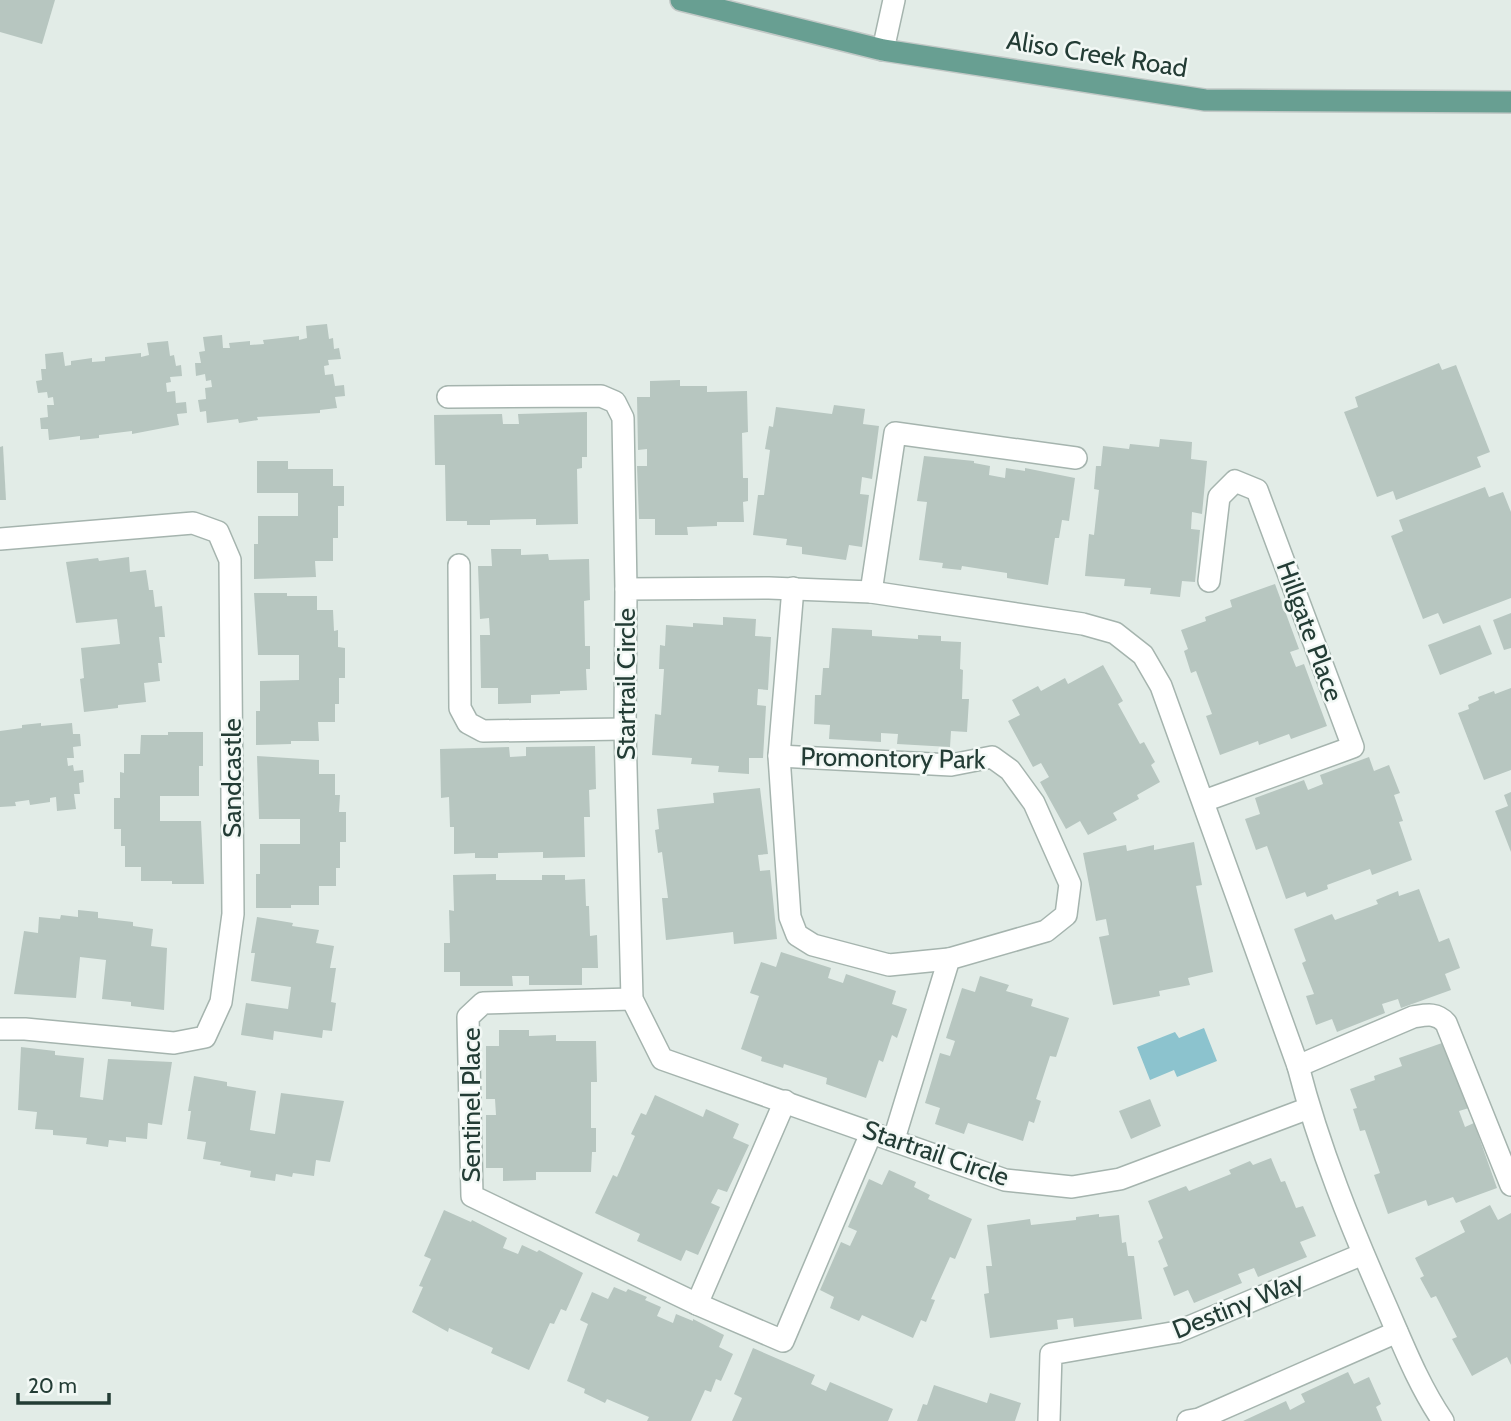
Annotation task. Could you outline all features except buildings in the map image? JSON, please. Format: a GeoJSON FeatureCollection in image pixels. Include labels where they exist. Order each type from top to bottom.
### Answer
{"type":"FeatureCollection","features":[{"type":"Feature","properties":{"kind":"main road","name":"Aliso Creek Road"},"geometry":{"type":"LineString","coordinates":[[681,0],[883,50],[1205,100],[1511,102]]}},
{"type":"Feature","properties":{"kind":"street"},"geometry":{"type":"LineString","coordinates":[[883,50],[894,0]]}},
{"type":"Feature","properties":{"kind":"street"},"geometry":{"type":"LineString","coordinates":[[448,397],[601,396],[615,402],[622,418],[626,589]]}},
{"type":"Feature","properties":{"kind":"street"},"geometry":{"type":"LineString","coordinates":[[871,592],[895,433],[1076,458]]}},
{"type":"Feature","properties":{"kind":"street","name":"Hillgate Place"},"geometry":{"type":"LineString","coordinates":[[1204,801],[1353,747],[1257,490],[1236,481],[1219,497],[1209,581]]}},
{"type":"Feature","properties":{"kind":"street","name":"Sandcastle"},"geometry":{"type":"LineString","coordinates":[[0,539],[193,523],[218,532],[230,560],[233,915],[221,1002],[205,1037],[174,1042],[0,1029]]}},
{"type":"Feature","properties":{"kind":"street"},"geometry":{"type":"LineString","coordinates":[[459,565],[460,708],[468,723],[483,731],[625,729]]}},
{"type":"Feature","properties":{"kind":"street","name":"Startrail Circle"},"geometry":{"type":"LineString","coordinates":[[1309,1108],[1120,1179],[1072,1187],[1005,1180],[662,1059],[632,999],[625,729],[626,589],[793,588],[871,592],[1083,624],[1115,633],[1143,655],[1161,686],[1204,801],[1298,1066],[1309,1108],[1363,1254],[1397,1332],[1443,1421]]}},
{"type":"Feature","properties":{"kind":"street","name":"Promontory Park"},"geometry":{"type":"LineString","coordinates":[[779,756],[951,765],[992,757],[1010,770],[1034,803],[1070,884],[1066,915],[1046,931],[949,959],[888,965],[813,945],[797,935],[790,917],[779,756],[793,588]]}},
{"type":"Feature","properties":{"kind":"street"},"geometry":{"type":"LineString","coordinates":[[894,1139],[949,959]]}},
{"type":"Feature","properties":{"kind":"street","name":"Sentinel Place"},"geometry":{"type":"LineString","coordinates":[[632,999],[482,1003],[468,1017],[472,1196],[697,1304],[783,1341],[872,1131]]}},
{"type":"Feature","properties":{"kind":"street"},"geometry":{"type":"LineString","coordinates":[[1298,1066],[1413,1017],[1433,1015],[1441,1018],[1446,1023],[1511,1185]]}},
{"type":"Feature","properties":{"kind":"street"},"geometry":{"type":"LineString","coordinates":[[697,1304],[785,1101]]}},
{"type":"Feature","properties":{"kind":"street","name":"Destiny Way"},"geometry":{"type":"LineString","coordinates":[[1049,1421],[1051,1354],[1177,1332],[1363,1254]]}},
{"type":"Feature","properties":{"kind":"street"},"geometry":{"type":"LineString","coordinates":[[1188,1421],[1199,1419],[1397,1332]]}},
{"type":"Feature","properties":{"kind":"water"},"geometry":{"type":"Polygon","coordinates":[[[1204,1028],[1217,1061],[1177,1077],[1174,1070],[1150,1080],[1137,1047],[1175,1032],[1179,1038],[1204,1028]]]}}]}
